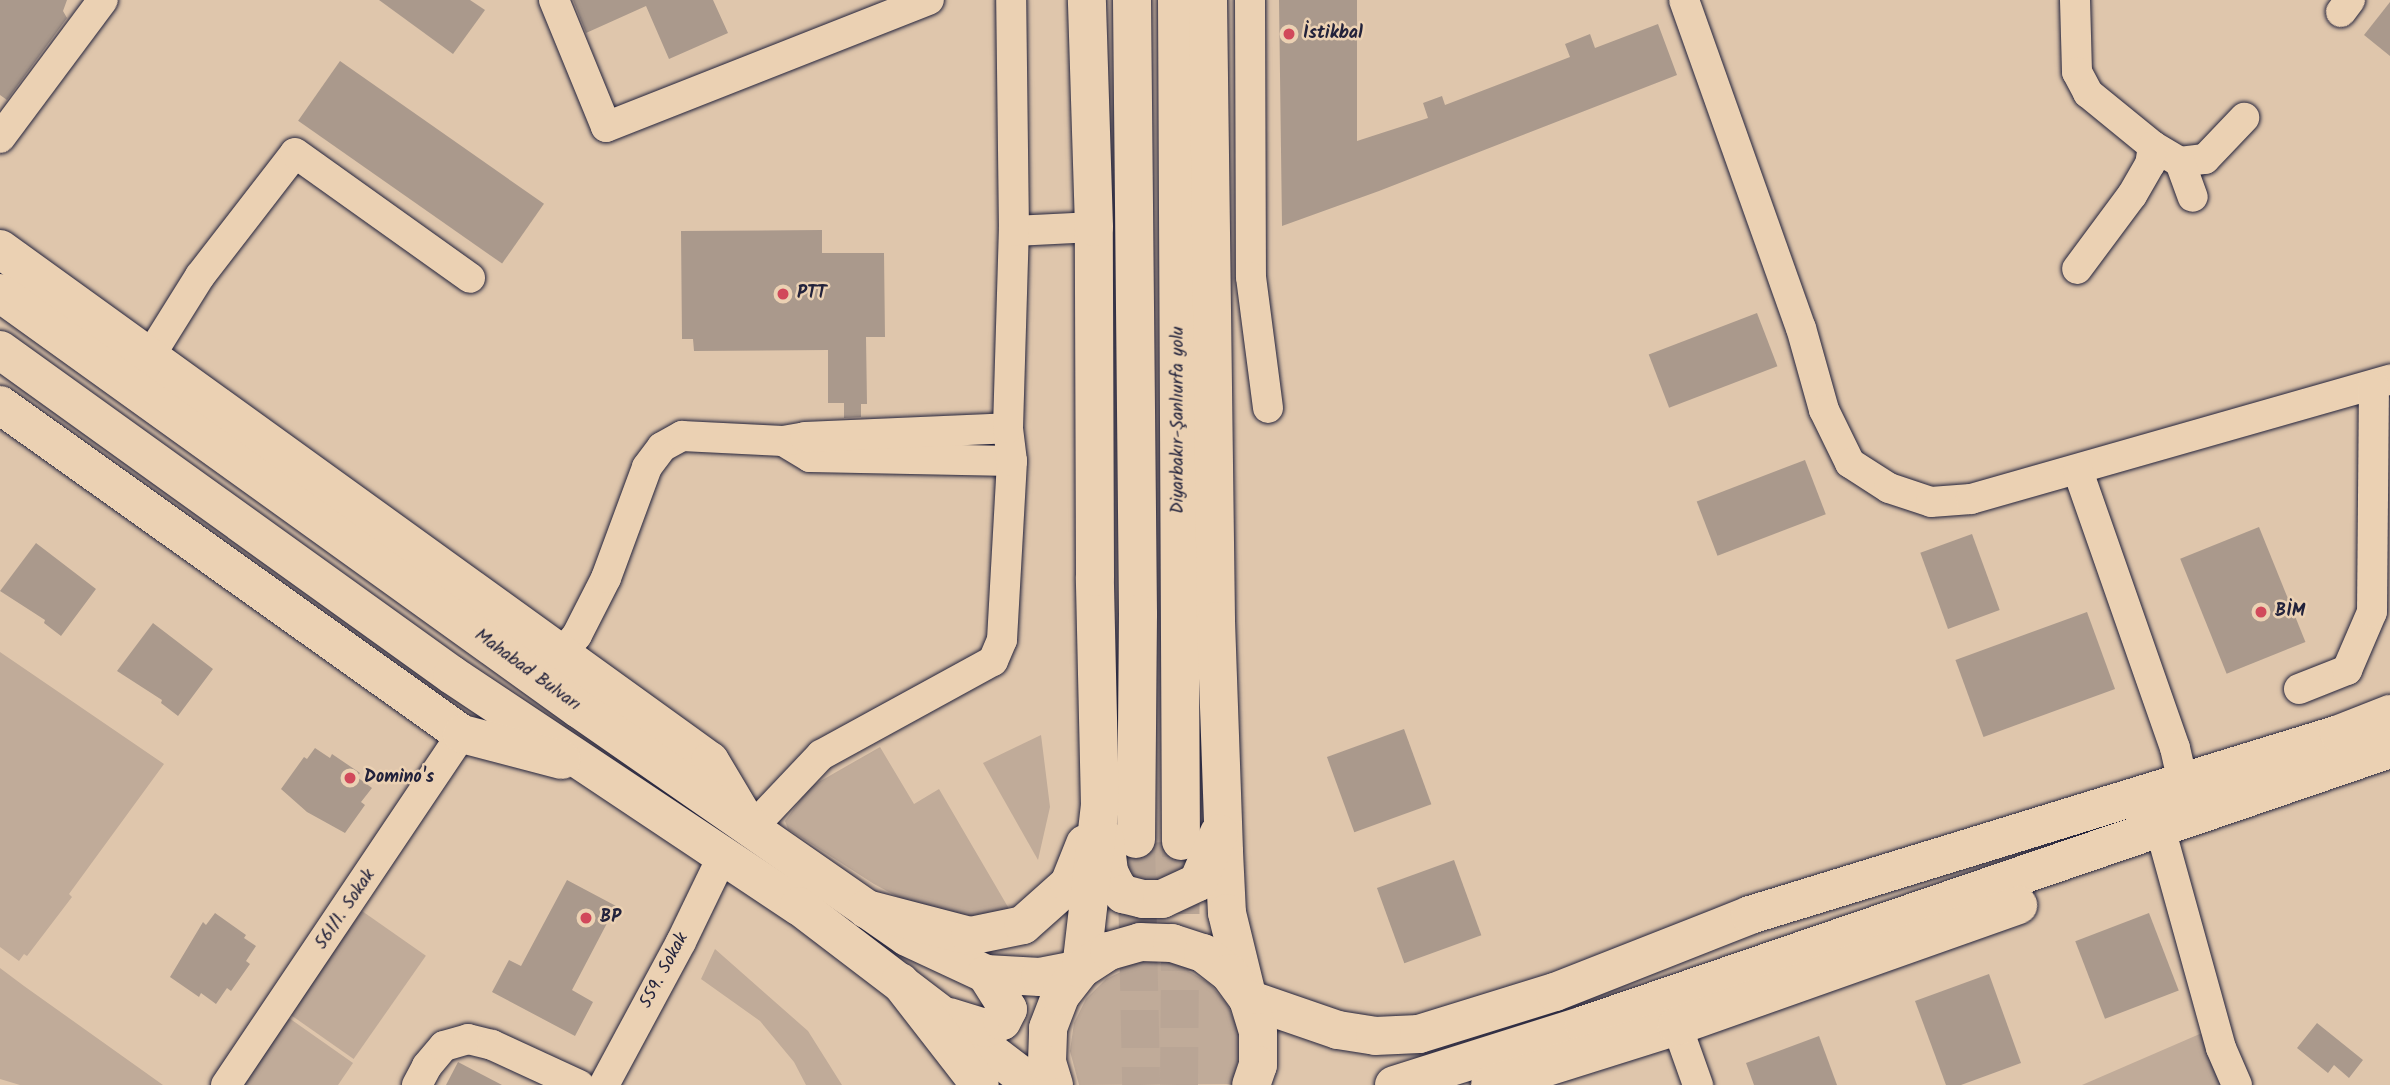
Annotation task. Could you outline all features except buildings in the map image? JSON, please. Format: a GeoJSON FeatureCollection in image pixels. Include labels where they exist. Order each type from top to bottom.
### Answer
{"type":"FeatureCollection","features":[{"type":"Feature","properties":{"kind":"main road"},"geometry":{"type":"LineString","coordinates":[[1132,0],[1138,614],[1136,839]]}},
{"type":"Feature","properties":{"kind":"main road","name":"Diyarbakır-Şanlıurfa yolu"},"geometry":{"type":"LineString","coordinates":[[1177,0],[1181,841]]}},
{"type":"Feature","properties":{"kind":"main road"},"geometry":{"type":"LineString","coordinates":[[1208,0],[1216,621],[1223,824],[1227,914],[1258,1032],[1258,1065],[1251,1085]]}},
{"type":"Feature","properties":{"kind":"main road"},"geometry":{"type":"LineString","coordinates":[[1089,6],[1100,806],[1109,872],[1124,894],[1143,899],[1162,899],[1198,882],[1223,824]]}},
{"type":"Feature","properties":{"kind":"main road"},"geometry":{"type":"LineString","coordinates":[[0,249],[710,761],[751,829]]}},
{"type":"Feature","properties":{"kind":"main road","name":"Mahabad Bulvarı"},"geometry":{"type":"LineString","coordinates":[[0,293],[751,829],[907,937],[986,974],[1040,977],[1081,969]]}},
{"type":"Feature","properties":{"kind":"main road"},"geometry":{"type":"LineString","coordinates":[[0,350],[452,675],[799,906],[1034,1085]]}},
{"type":"Feature","properties":{"kind":"main road"},"geometry":{"type":"LineString","coordinates":[[0,405],[463,734],[592,768]]}},
{"type":"Feature","properties":{"kind":"main road"},"geometry":{"type":"LineString","coordinates":[[1054,1085],[1047,1062],[1048,1028],[1060,996],[1081,969],[1119,948],[1140,942],[1172,943],[1203,953],[1229,973],[1248,999],[1338,1030],[1375,1036],[1419,1034],[1555,992],[1750,915],[2339,734],[2390,714]]}},
{"type":"Feature","properties":{"kind":"main road"},"geometry":{"type":"LineString","coordinates":[[1394,1085],[1584,1025],[2390,749]]}},
{"type":"Feature","properties":{"kind":"main road"},"geometry":{"type":"LineString","coordinates":[[866,909],[970,936],[1023,925],[1069,884],[1100,806]]}},
{"type":"Feature","properties":{"kind":"main road"},"geometry":{"type":"LineString","coordinates":[[1081,969],[1100,806]]}},
{"type":"Feature","properties":{"kind":"main road"},"geometry":{"type":"LineString","coordinates":[[1490,1085],[1677,1026],[2071,886],[2144,834]]}},
{"type":"Feature","properties":{"kind":"main road"},"geometry":{"type":"LineString","coordinates":[[947,1017],[986,1028],[1002,1021],[1008,1009],[986,974]]}},
{"type":"Feature","properties":{"kind":"main road"},"geometry":{"type":"LineString","coordinates":[[900,982],[980,1085]]}},
{"type":"Feature","properties":{"kind":"street"},"geometry":{"type":"LineString","coordinates":[[0,138],[103,0]]}},
{"type":"Feature","properties":{"kind":"street"},"geometry":{"type":"LineString","coordinates":[[554,0],[606,127],[929,0]]}},
{"type":"Feature","properties":{"kind":"street"},"geometry":{"type":"LineString","coordinates":[[751,829],[821,755],[993,661],[1002,640],[1012,461],[1008,428],[1014,231],[1011,0]]}},
{"type":"Feature","properties":{"kind":"street"},"geometry":{"type":"LineString","coordinates":[[1250,0],[1251,277],[1268,408]]}},
{"type":"Feature","properties":{"kind":"street"},"geometry":{"type":"LineString","coordinates":[[1684,0],[1801,328],[1825,410],[1850,463],[1889,488],[1931,502],[1971,499],[2078,471],[2382,383],[2382,461],[2372,612],[2347,670],[2299,689]]}},
{"type":"Feature","properties":{"kind":"street"},"geometry":{"type":"LineString","coordinates":[[2075,0],[2077,72],[2088,93],[2152,146],[2180,162],[2205,159],[2244,118]]}},
{"type":"Feature","properties":{"kind":"street"},"geometry":{"type":"LineString","coordinates":[[2077,269],[2132,195],[2150,164],[2152,146]]}},
{"type":"Feature","properties":{"kind":"street"},"geometry":{"type":"LineString","coordinates":[[150,356],[200,276],[295,153],[470,278]]}},
{"type":"Feature","properties":{"kind":"street"},"geometry":{"type":"LineString","coordinates":[[2180,162],[2193,197]]}},
{"type":"Feature","properties":{"kind":"street"},"geometry":{"type":"LineString","coordinates":[[1014,231],[1094,227]]}},
{"type":"Feature","properties":{"kind":"street"},"geometry":{"type":"LineString","coordinates":[[1212,279],[1251,277]]}},
{"type":"Feature","properties":{"kind":"street"},"geometry":{"type":"LineString","coordinates":[[562,653],[577,635],[606,578],[647,467],[662,447],[682,436],[783,441],[805,437],[1008,428]]}},
{"type":"Feature","properties":{"kind":"street"},"geometry":{"type":"LineString","coordinates":[[783,441],[810,457],[1012,461]]}},
{"type":"Feature","properties":{"kind":"street"},"geometry":{"type":"LineString","coordinates":[[2078,471],[2175,748],[2183,782]]}},
{"type":"Feature","properties":{"kind":"street","name":"561/1. Sokak"},"geometry":{"type":"LineString","coordinates":[[226,1085],[463,734]]}},
{"type":"Feature","properties":{"kind":"street"},"geometry":{"type":"LineString","coordinates":[[2144,834],[2221,1048],[2237,1085]]}},
{"type":"Feature","properties":{"kind":"street","name":"559. Sokak"},"geometry":{"type":"LineString","coordinates":[[604,1085],[681,942],[723,855]]}},
{"type":"Feature","properties":{"kind":"street"},"geometry":{"type":"LineString","coordinates":[[1677,1026],[1698,1085]]}},
{"type":"Feature","properties":{"kind":"street"},"geometry":{"type":"LineString","coordinates":[[417,1085],[427,1066],[443,1046],[468,1039],[492,1045],[579,1085]]}},
{"type":"Feature","properties":{"kind":"shaded area"},"geometry":{"type":"Polygon","coordinates":[[[0,652],[164,764],[69,894],[72,897],[27,956],[24,954],[19,961],[0,947],[0,652]]]}},
{"type":"Feature","properties":{"kind":"shaded area"},"geometry":{"type":"Polygon","coordinates":[[[1041,735],[1050,807],[1038,860],[983,763],[1041,735]]]}},
{"type":"Feature","properties":{"kind":"shaded area"},"geometry":{"type":"Polygon","coordinates":[[[880,747],[914,804],[939,789],[1015,919],[939,919],[874,884],[788,829],[785,821],[810,787],[880,747]]]}},
{"type":"Feature","properties":{"kind":"shaded area"},"geometry":{"type":"Polygon","coordinates":[[[1195,840],[1182,878],[1144,883],[1127,873],[1117,845],[1195,840]]]}},
{"type":"Feature","properties":{"kind":"shaded area"},"geometry":{"type":"Polygon","coordinates":[[[362,911],[426,956],[354,1059],[290,1014],[362,911]]]}},
{"type":"Feature","properties":{"kind":"shaded area"},"geometry":{"type":"Polygon","coordinates":[[[715,949],[808,1031],[842,1085],[806,1085],[794,1062],[760,1021],[701,979],[715,949]]]}},
{"type":"Feature","properties":{"kind":"shaded area"},"geometry":{"type":"Polygon","coordinates":[[[1158,963],[1185,969],[1209,983],[1227,1004],[1238,1029],[1239,1057],[1232,1084],[1079,1085],[1070,1051],[1074,1023],[1086,999],[1106,979],[1131,967],[1158,963]]]}},
{"type":"Feature","properties":{"kind":"shaded area"},"geometry":{"type":"Polygon","coordinates":[[[0,968],[163,1085],[20,1085],[0,1079],[0,968]]]}},
{"type":"Feature","properties":{"kind":"shaded area"},"geometry":{"type":"Polygon","coordinates":[[[289,1018],[353,1063],[338,1085],[242,1085],[289,1018]]]}},
{"type":"Feature","properties":{"kind":"shaded area"},"geometry":{"type":"Polygon","coordinates":[[[2202,1033],[2223,1085],[2082,1085],[2202,1033]]]}},
{"type":"Feature","properties":{"kind":"tunnel"},"geometry":{"type":"LineString","coordinates":[[1136,839],[1141,1085]]}},
{"type":"Feature","properties":{"kind":"tunnel"},"geometry":{"type":"LineString","coordinates":[[1179,1085],[1181,841]]}},
{"type":"Feature","properties":{"kind":"place","name":"İstikbal"},"geometry":{"type":"Point","coordinates":[1289,34]}},
{"type":"Feature","properties":{"kind":"place","name":"PTT"},"geometry":{"type":"Point","coordinates":[783,294]}},
{"type":"Feature","properties":{"kind":"place","name":"BİM"},"geometry":{"type":"Point","coordinates":[2261,612]}},
{"type":"Feature","properties":{"kind":"place","name":"Domino's"},"geometry":{"type":"Point","coordinates":[350,778]}},
{"type":"Feature","properties":{"kind":"place","name":"BP"},"geometry":{"type":"Point","coordinates":[586,918]}}]}
